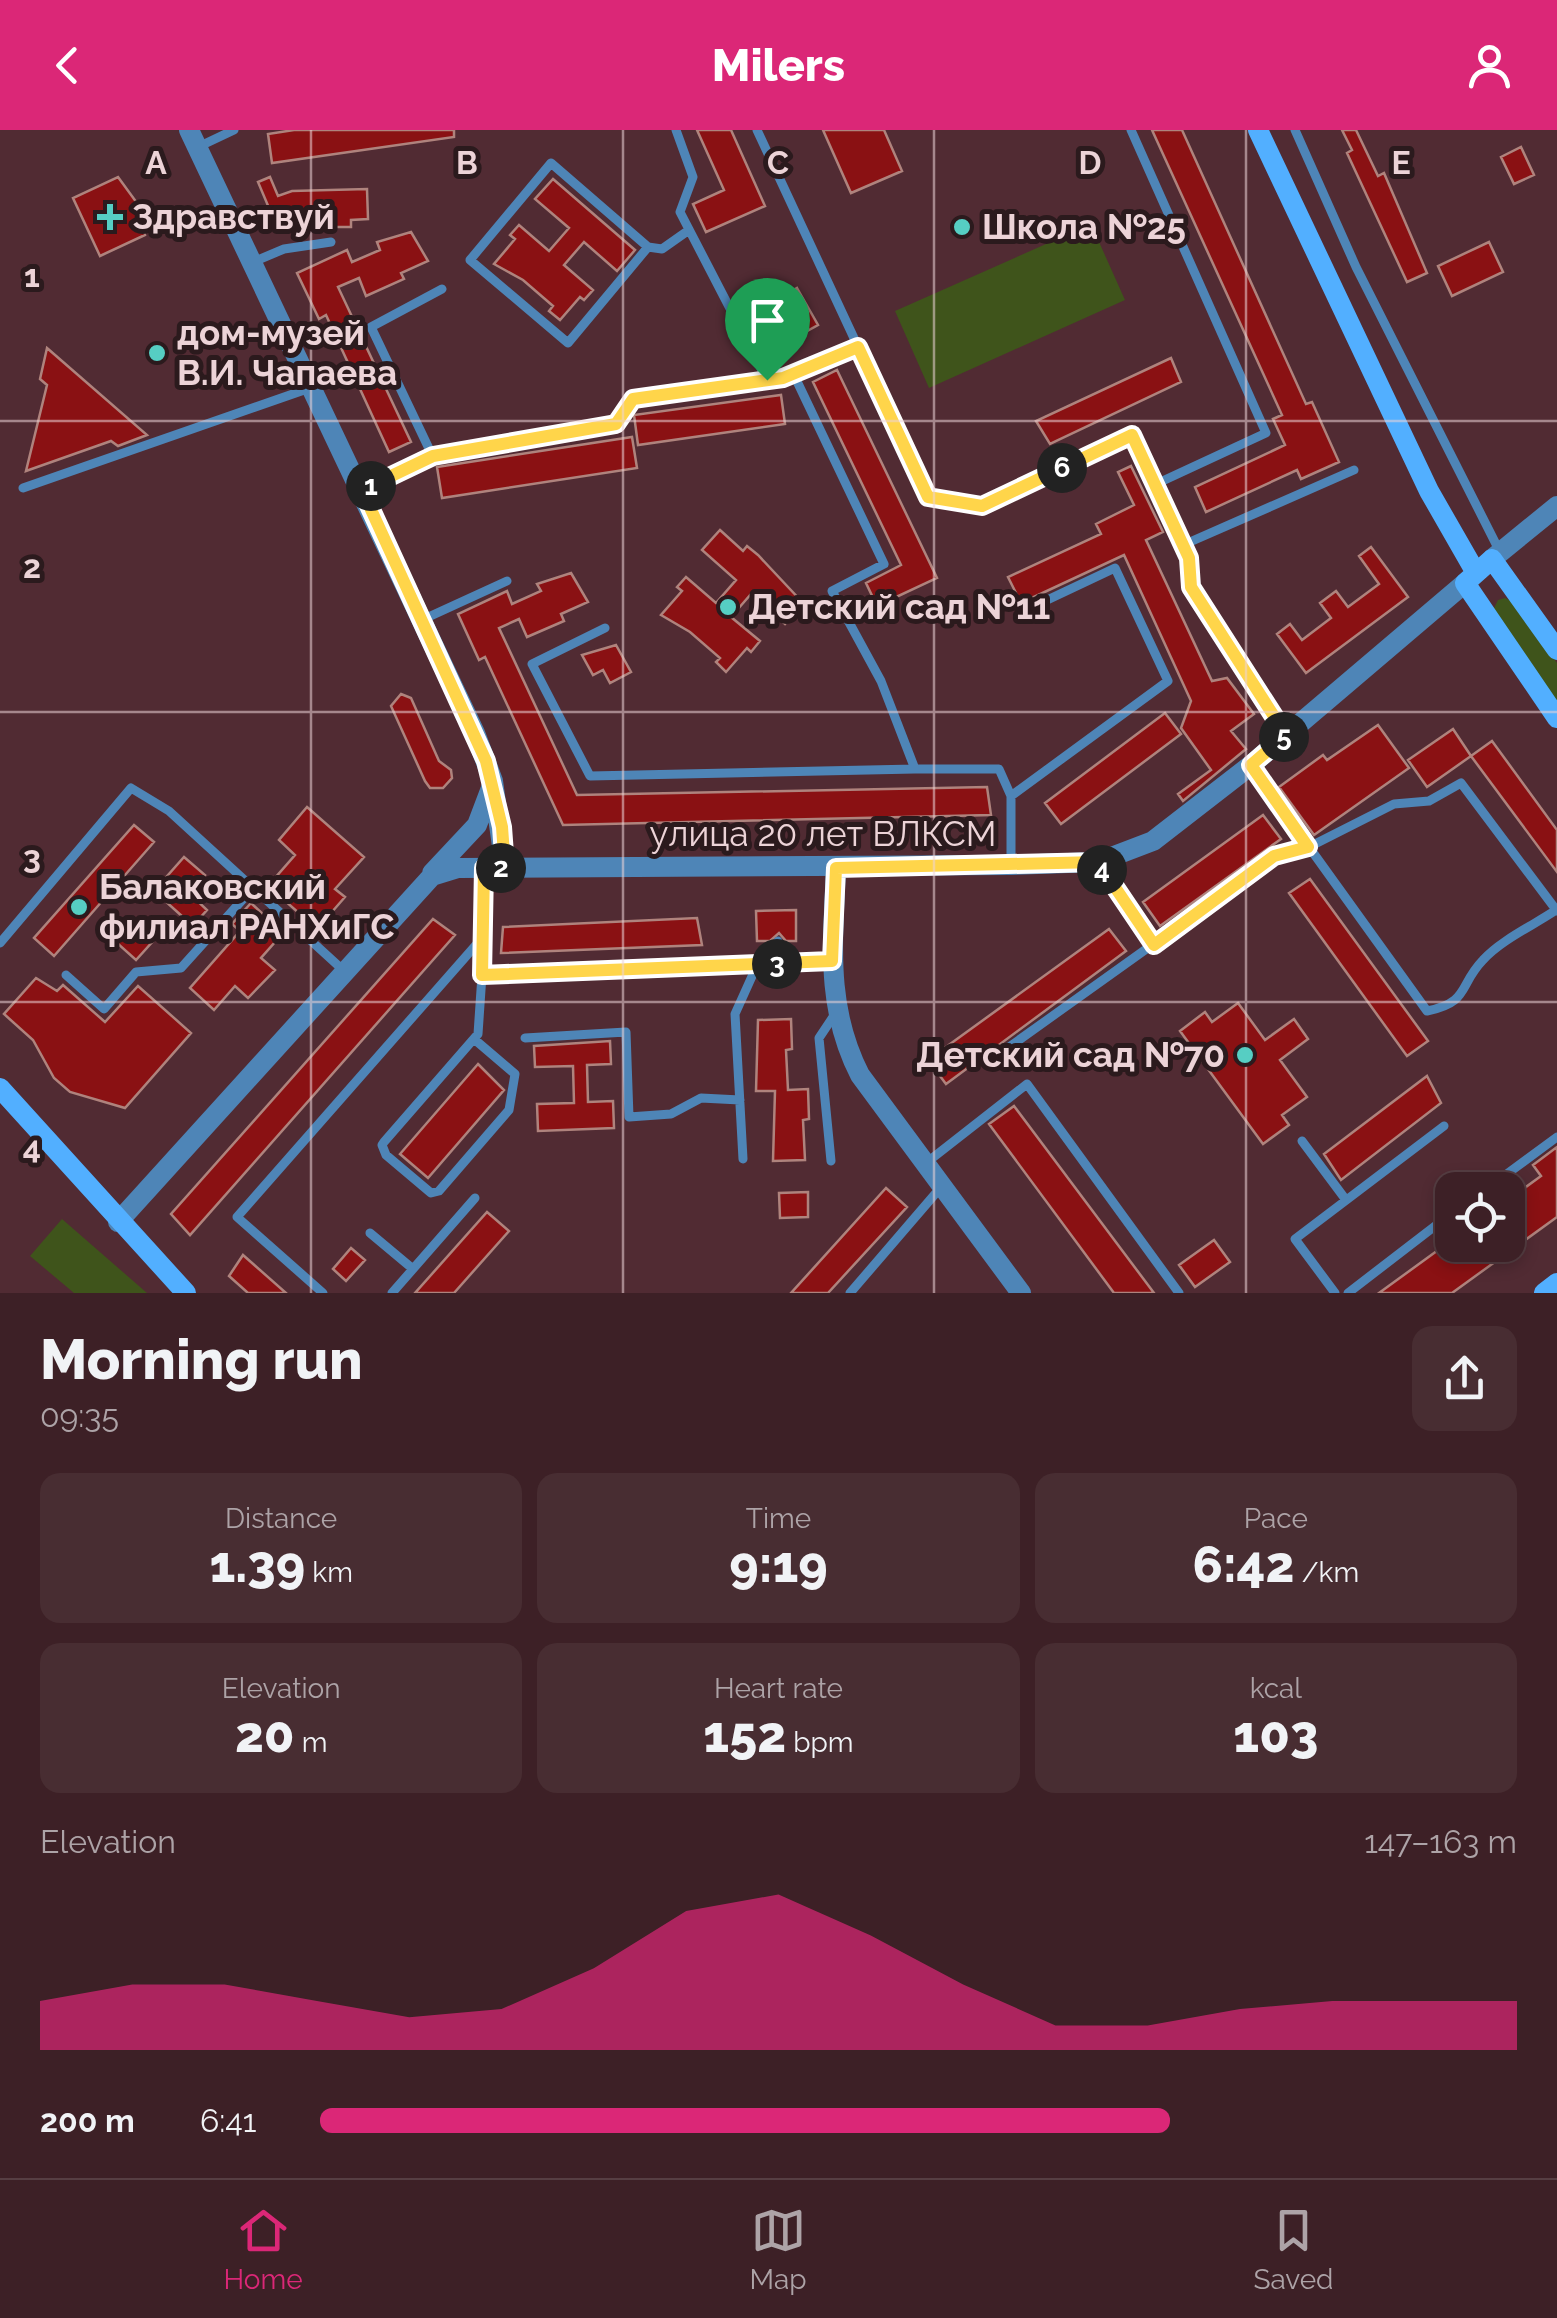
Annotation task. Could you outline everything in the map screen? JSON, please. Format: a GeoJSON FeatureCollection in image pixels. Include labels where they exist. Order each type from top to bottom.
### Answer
{"type":"FeatureCollection","features":[{"type":"Feature","properties":{"kind":"main road"},"geometry":{"type":"LineString","coordinates":[[1258,130],[1470,578],[1557,718]]}},
{"type":"Feature","properties":{"kind":"main road"},"geometry":{"type":"LineString","coordinates":[[1496,555],[1557,650]]}},
{"type":"Feature","properties":{"kind":"main road","name":"улица 20 лет ВЛКСМ"},"geometry":{"type":"LineString","coordinates":[[1470,578],[1496,555]]}},
{"type":"Feature","properties":{"kind":"main road"},"geometry":{"type":"LineString","coordinates":[[0,1088],[186,1293]]}},
{"type":"Feature","properties":{"kind":"main road"},"geometry":{"type":"LineString","coordinates":[[1544,1293],[1557,1283]]}},
{"type":"Feature","properties":{"kind":"street"},"geometry":{"type":"LineString","coordinates":[[193,139],[362,490],[492,781],[494,868]]}},
{"type":"Feature","properties":{"kind":"street","name":"улица 20 лет ВЛКСМ"},"geometry":{"type":"LineString","coordinates":[[1496,555],[1557,506]]}},
{"type":"Feature","properties":{"kind":"street","name":"улица 20 лет ВЛКСМ"},"geometry":{"type":"LineString","coordinates":[[118,1222],[420,885],[443,871],[1098,862],[1154,840],[1251,765],[1470,578]]}},
{"type":"Feature","properties":{"kind":"street"},"geometry":{"type":"LineString","coordinates":[[420,885],[477,825],[492,781]]}},
{"type":"Feature","properties":{"kind":"street"},"geometry":{"type":"LineString","coordinates":[[836,868],[832,961],[842,1041],[860,1075],[1012,1289]]}},
{"type":"Feature","properties":{"kind":"lane"},"geometry":{"type":"LineString","coordinates":[[193,139],[234,130]]}},
{"type":"Feature","properties":{"kind":"lane"},"geometry":{"type":"LineString","coordinates":[[676,130],[693,177],[680,212],[767,380]]}},
{"type":"Feature","properties":{"kind":"lane"},"geometry":{"type":"LineString","coordinates":[[757,130],[928,497],[982,506],[1132,435],[1183,545],[1191,587],[1286,735]]}},
{"type":"Feature","properties":{"kind":"lane"},"geometry":{"type":"LineString","coordinates":[[1132,130],[1266,432],[1156,484]]}},
{"type":"Feature","properties":{"kind":"lane"},"geometry":{"type":"LineString","coordinates":[[1296,130],[1356,267],[1496,555]]}},
{"type":"Feature","properties":{"kind":"lane"},"geometry":{"type":"LineString","coordinates":[[648,247],[568,344],[470,260],[551,163],[648,247],[662,249],[689,230]]}},
{"type":"Feature","properties":{"kind":"lane"},"geometry":{"type":"LineString","coordinates":[[253,262],[284,249],[331,242]]}},
{"type":"Feature","properties":{"kind":"lane"},"geometry":{"type":"LineString","coordinates":[[433,456],[372,327],[442,289]]}},
{"type":"Feature","properties":{"kind":"lane"},"geometry":{"type":"LineString","coordinates":[[362,490],[433,456],[616,424],[633,399],[794,375],[858,347]]}},
{"type":"Feature","properties":{"kind":"lane"},"geometry":{"type":"LineString","coordinates":[[794,375],[884,564],[832,592],[881,681],[915,769]]}},
{"type":"Feature","properties":{"kind":"lane"},"geometry":{"type":"LineString","coordinates":[[23,488],[312,387]]}},
{"type":"Feature","properties":{"kind":"lane"},"geometry":{"type":"LineString","coordinates":[[1183,545],[1354,470]]}},
{"type":"Feature","properties":{"kind":"lane"},"geometry":{"type":"LineString","coordinates":[[1011,796],[1168,681],[1116,568],[1043,602]]}},
{"type":"Feature","properties":{"kind":"lane"},"geometry":{"type":"LineString","coordinates":[[421,620],[508,581]]}},
{"type":"Feature","properties":{"kind":"lane"},"geometry":{"type":"LineString","coordinates":[[604,628],[532,664],[590,776],[999,768],[1011,796],[1011,865]]}},
{"type":"Feature","properties":{"kind":"lane"},"geometry":{"type":"LineString","coordinates":[[998,1055],[1274,856],[1308,847],[1394,804],[1429,801],[1461,784],[1557,910],[1483,960],[1462,996],[1447,1007],[1427,1012],[1308,847],[1251,765]]}},
{"type":"Feature","properties":{"kind":"lane"},"geometry":{"type":"LineString","coordinates":[[0,943],[132,788],[169,811],[344,970]]}},
{"type":"Feature","properties":{"kind":"lane"},"geometry":{"type":"LineString","coordinates":[[1098,862],[1154,945]]}},
{"type":"Feature","properties":{"kind":"lane"},"geometry":{"type":"LineString","coordinates":[[474,1038],[515,1074],[510,1106],[439,1191],[431,1193],[386,1154],[382,1145],[481,1026],[483,937],[494,868]]}},
{"type":"Feature","properties":{"kind":"lane"},"geometry":{"type":"LineString","coordinates":[[66,975],[104,1009],[136,972],[181,968],[253,888]]}},
{"type":"Feature","properties":{"kind":"lane"},"geometry":{"type":"LineString","coordinates":[[323,1293],[237,1218],[483,937]]}},
{"type":"Feature","properties":{"kind":"lane"},"geometry":{"type":"LineString","coordinates":[[778,941],[780,964]]}},
{"type":"Feature","properties":{"kind":"lane"},"geometry":{"type":"LineString","coordinates":[[482,975],[832,961]]}},
{"type":"Feature","properties":{"kind":"lane"},"geometry":{"type":"LineString","coordinates":[[743,1159],[735,1014],[758,963]]}},
{"type":"Feature","properties":{"kind":"lane"},"geometry":{"type":"LineString","coordinates":[[832,1161],[819,1038],[836,1011]]}},
{"type":"Feature","properties":{"kind":"lane"},"geometry":{"type":"LineString","coordinates":[[526,1038],[626,1032],[630,1117],[672,1114],[702,1098],[740,1100]]}},
{"type":"Feature","properties":{"kind":"lane"},"geometry":{"type":"LineString","coordinates":[[926,1163],[1027,1084],[1179,1293]]}},
{"type":"Feature","properties":{"kind":"lane"},"geometry":{"type":"LineString","coordinates":[[1335,1293],[1295,1239],[1444,1126]]}},
{"type":"Feature","properties":{"kind":"lane"},"geometry":{"type":"LineString","coordinates":[[1510,1172],[1557,1138]]}},
{"type":"Feature","properties":{"kind":"lane"},"geometry":{"type":"LineString","coordinates":[[1302,1141],[1346,1200]]}},
{"type":"Feature","properties":{"kind":"lane"},"geometry":{"type":"LineString","coordinates":[[850,1293],[942,1186]]}},
{"type":"Feature","properties":{"kind":"lane"},"geometry":{"type":"LineString","coordinates":[[392,1293],[475,1198]]}},
{"type":"Feature","properties":{"kind":"lane"},"geometry":{"type":"LineString","coordinates":[[1348,1293],[1435,1226]]}},
{"type":"Feature","properties":{"kind":"lane"},"geometry":{"type":"LineString","coordinates":[[370,1233],[414,1268]]}},
{"type":"Feature","properties":{"kind":"green space"},"geometry":{"type":"Polygon","coordinates":[[[1091,224],[1125,300],[929,388],[895,311],[1091,224]]]}},
{"type":"Feature","properties":{"kind":"green space"},"geometry":{"type":"Polygon","coordinates":[[[1505,598],[1515,603],[1557,663],[1557,708],[1492,612],[1498,600],[1505,598]]]}},
{"type":"Feature","properties":{"kind":"green space"},"geometry":{"type":"Polygon","coordinates":[[[62,1219],[147,1293],[74,1293],[30,1256],[62,1219]]]}},
{"type":"Feature","properties":{"kind":"building"},"geometry":{"type":"Polygon","coordinates":[[[294,130],[454,130],[454,137],[272,163],[268,134],[294,130]]]}},
{"type":"Feature","properties":{"kind":"building"},"geometry":{"type":"Polygon","coordinates":[[[697,130],[731,130],[765,206],[706,232],[693,204],[724,190],[697,130]]]}},
{"type":"Feature","properties":{"kind":"building"},"geometry":{"type":"Polygon","coordinates":[[[823,130],[884,130],[902,171],[851,193],[823,130]]]}},
{"type":"Feature","properties":{"kind":"building"},"geometry":{"type":"Polygon","coordinates":[[[1152,130],[1182,130],[1306,404],[1312,402],[1339,462],[1301,479],[1297,470],[1206,512],[1195,487],[1285,445],[1273,419],[1282,415],[1152,130]]]}},
{"type":"Feature","properties":{"kind":"building"},"geometry":{"type":"Polygon","coordinates":[[[1342,130],[1356,130],[1378,176],[1384,173],[1427,273],[1407,282],[1347,153],[1352,150],[1342,130]]]}},
{"type":"Feature","properties":{"kind":"building"},"geometry":{"type":"Polygon","coordinates":[[[1521,147],[1534,175],[1514,184],[1501,157],[1521,147]]]}},
{"type":"Feature","properties":{"kind":"building","name":"Здравствуй"},"geometry":{"type":"Polygon","coordinates":[[[118,177],[137,203],[145,235],[100,256],[73,198],[118,177]]]}},
{"type":"Feature","properties":{"kind":"building"},"geometry":{"type":"Polygon","coordinates":[[[270,177],[278,196],[292,191],[367,189],[368,219],[351,220],[351,227],[277,227],[258,182],[270,177]]]}},
{"type":"Feature","properties":{"kind":"building"},"geometry":{"type":"Polygon","coordinates":[[[553,179],[635,250],[617,271],[584,242],[564,265],[593,290],[584,300],[580,297],[560,320],[549,311],[553,306],[523,280],[494,264],[515,239],[510,235],[519,225],[549,251],[569,228],[535,199],[553,179]]]}},
{"type":"Feature","properties":{"kind":"building"},"geometry":{"type":"Polygon","coordinates":[[[411,232],[428,261],[401,273],[404,279],[366,296],[359,278],[338,287],[411,442],[389,452],[326,315],[319,319],[297,273],[347,250],[352,262],[380,250],[377,242],[411,232]]]}},
{"type":"Feature","properties":{"kind":"building"},"geometry":{"type":"Polygon","coordinates":[[[1489,242],[1503,272],[1452,296],[1438,266],[1489,242]]]}},
{"type":"Feature","properties":{"kind":"building"},"geometry":{"type":"Polygon","coordinates":[[[797,288],[818,325],[767,353],[746,316],[797,288]]]}},
{"type":"Feature","properties":{"kind":"building"},"geometry":{"type":"Polygon","coordinates":[[[47,348],[147,435],[118,446],[111,441],[26,471],[47,385],[40,379],[47,348]]]}},
{"type":"Feature","properties":{"kind":"building"},"geometry":{"type":"Polygon","coordinates":[[[1171,358],[1181,382],[1050,444],[1036,421],[1171,358]]]}},
{"type":"Feature","properties":{"kind":"building"},"geometry":{"type":"Polygon","coordinates":[[[837,370],[937,578],[877,606],[866,583],[901,565],[813,382],[837,370]]]}},
{"type":"Feature","properties":{"kind":"building"},"geometry":{"type":"Polygon","coordinates":[[[781,395],[785,424],[638,445],[634,415],[781,395]]]}},
{"type":"Feature","properties":{"kind":"building"},"geometry":{"type":"Polygon","coordinates":[[[632,437],[637,468],[442,498],[437,467],[632,437]]]}},
{"type":"Feature","properties":{"kind":"building"},"geometry":{"type":"Polygon","coordinates":[[[1131,466],[1163,532],[1146,540],[1212,681],[1227,678],[1254,714],[1231,731],[1246,749],[1183,801],[1178,794],[1211,770],[1181,728],[1191,701],[1124,555],[1021,603],[1008,577],[1101,534],[1096,524],[1134,505],[1118,472],[1131,466]]]}},
{"type":"Feature","properties":{"kind":"building"},"geometry":{"type":"Polygon","coordinates":[[[720,530],[743,551],[747,546],[758,555],[803,603],[785,624],[751,594],[731,617],[760,641],[751,652],[747,648],[726,672],[716,662],[720,658],[690,632],[661,615],[682,591],[677,587],[686,577],[716,603],[736,580],[702,550],[720,530]]]}},
{"type":"Feature","properties":{"kind":"building"},"geometry":{"type":"Polygon","coordinates":[[[1371,547],[1408,597],[1306,673],[1277,634],[1290,624],[1302,640],[1331,618],[1320,603],[1336,591],[1348,607],[1379,584],[1359,556],[1371,547]]]}},
{"type":"Feature","properties":{"kind":"building"},"geometry":{"type":"Polygon","coordinates":[[[571,573],[588,602],[561,614],[564,621],[527,637],[519,619],[499,628],[577,795],[987,787],[991,815],[563,825],[485,657],[479,660],[458,614],[507,591],[512,604],[541,591],[537,584],[571,573]]]}},
{"type":"Feature","properties":{"kind":"building"},"geometry":{"type":"Polygon","coordinates":[[[616,645],[631,672],[610,683],[603,670],[593,675],[582,655],[616,645]]]}},
{"type":"Feature","properties":{"kind":"building"},"geometry":{"type":"Polygon","coordinates":[[[401,694],[411,698],[439,761],[451,770],[452,778],[443,788],[430,788],[425,781],[391,706],[401,694]]]}},
{"type":"Feature","properties":{"kind":"building"},"geometry":{"type":"Polygon","coordinates":[[[1165,713],[1181,734],[1061,824],[1045,803],[1165,713]]]}},
{"type":"Feature","properties":{"kind":"building"},"geometry":{"type":"Polygon","coordinates":[[[1378,725],[1409,768],[1314,835],[1279,787],[1323,755],[1327,760],[1378,725]]]}},
{"type":"Feature","properties":{"kind":"building"},"geometry":{"type":"Polygon","coordinates":[[[1453,729],[1471,756],[1427,787],[1408,760],[1453,729]]]}},
{"type":"Feature","properties":{"kind":"building"},"geometry":{"type":"Polygon","coordinates":[[[1492,741],[1557,830],[1557,872],[1471,756],[1492,741]]]}},
{"type":"Feature","properties":{"kind":"building"},"geometry":{"type":"Polygon","coordinates":[[[307,807],[364,857],[335,889],[345,897],[317,929],[268,886],[295,855],[279,840],[307,807]]]}},
{"type":"Feature","properties":{"kind":"building"},"geometry":{"type":"Polygon","coordinates":[[[1263,815],[1281,839],[1160,926],[1143,902],[1263,815]]]}},
{"type":"Feature","properties":{"kind":"building"},"geometry":{"type":"Polygon","coordinates":[[[134,825],[154,842],[54,956],[34,938],[134,825]]]}},
{"type":"Feature","properties":{"kind":"building"},"geometry":{"type":"Polygon","coordinates":[[[184,857],[205,875],[189,893],[207,910],[188,931],[180,923],[184,918],[154,891],[184,857]]]}},
{"type":"Feature","properties":{"kind":"building"},"geometry":{"type":"Polygon","coordinates":[[[1310,879],[1428,1041],[1407,1056],[1289,893],[1310,879]]]}},
{"type":"Feature","properties":{"kind":"building"},"geometry":{"type":"Polygon","coordinates":[[[251,903],[283,933],[261,958],[275,970],[248,998],[235,986],[214,1010],[190,988],[240,931],[232,924],[251,903]]]}},
{"type":"Feature","properties":{"kind":"building"},"geometry":{"type":"Polygon","coordinates":[[[796,910],[796,941],[786,941],[779,933],[770,941],[757,941],[756,911],[796,910]]]}},
{"type":"Feature","properties":{"kind":"building"},"geometry":{"type":"Polygon","coordinates":[[[697,918],[702,945],[501,953],[503,927],[697,918]]]}},
{"type":"Feature","properties":{"kind":"building"},"geometry":{"type":"Polygon","coordinates":[[[433,919],[455,935],[190,1235],[171,1214],[433,919]]]}},
{"type":"Feature","properties":{"kind":"building"},"geometry":{"type":"Polygon","coordinates":[[[135,923],[154,940],[136,960],[117,943],[135,923]]]}},
{"type":"Feature","properties":{"kind":"building"},"geometry":{"type":"Polygon","coordinates":[[[1109,929],[1126,951],[946,1084],[928,1060],[1109,929]]]}},
{"type":"Feature","properties":{"kind":"building"},"geometry":{"type":"Polygon","coordinates":[[[36,978],[57,991],[63,985],[105,1022],[138,986],[191,1033],[125,1108],[70,1092],[54,1078],[33,1040],[4,1014],[36,978]]]}},
{"type":"Feature","properties":{"kind":"building"},"geometry":{"type":"Polygon","coordinates":[[[1238,1003],[1265,1040],[1294,1019],[1308,1039],[1280,1060],[1307,1097],[1282,1115],[1289,1125],[1263,1144],[1180,1031],[1205,1012],[1212,1022],[1238,1003]]]}},
{"type":"Feature","properties":{"kind":"building"},"geometry":{"type":"Polygon","coordinates":[[[791,1019],[792,1049],[786,1050],[788,1090],[808,1089],[809,1119],[803,1120],[805,1160],[773,1161],[775,1091],[756,1091],[758,1020],[791,1019]]]}},
{"type":"Feature","properties":{"kind":"building"},"geometry":{"type":"Polygon","coordinates":[[[610,1041],[611,1064],[587,1065],[588,1102],[613,1101],[614,1128],[538,1131],[537,1104],[574,1103],[573,1066],[535,1067],[534,1046],[610,1041]]]}},
{"type":"Feature","properties":{"kind":"building"},"geometry":{"type":"Polygon","coordinates":[[[478,1064],[504,1090],[428,1178],[400,1154],[478,1064]]]}},
{"type":"Feature","properties":{"kind":"building"},"geometry":{"type":"Polygon","coordinates":[[[1427,1076],[1441,1103],[1341,1180],[1324,1154],[1427,1076]]]}},
{"type":"Feature","properties":{"kind":"building"},"geometry":{"type":"Polygon","coordinates":[[[1014,1106],[1154,1293],[1114,1293],[989,1124],[1014,1106]]]}},
{"type":"Feature","properties":{"kind":"building"},"geometry":{"type":"Polygon","coordinates":[[[1557,1147],[1557,1217],[1525,1240],[1525,1188],[1541,1176],[1533,1165],[1557,1147]]]}},
{"type":"Feature","properties":{"kind":"building"},"geometry":{"type":"Polygon","coordinates":[[[886,1188],[907,1207],[828,1293],[791,1293],[886,1188]]]}},
{"type":"Feature","properties":{"kind":"building"},"geometry":{"type":"Polygon","coordinates":[[[808,1192],[808,1217],[780,1218],[779,1193],[808,1192]]]}},
{"type":"Feature","properties":{"kind":"building"},"geometry":{"type":"Polygon","coordinates":[[[487,1212],[509,1231],[454,1293],[415,1293],[487,1212]]]}},
{"type":"Feature","properties":{"kind":"building"},"geometry":{"type":"Polygon","coordinates":[[[1214,1240],[1230,1262],[1195,1287],[1179,1265],[1214,1240]]]}},
{"type":"Feature","properties":{"kind":"building"},"geometry":{"type":"Polygon","coordinates":[[[351,1248],[365,1260],[346,1281],[333,1269],[351,1248]]]}},
{"type":"Feature","properties":{"kind":"building"},"geometry":{"type":"Polygon","coordinates":[[[1435,1252],[1435,1262],[1495,1262],[1452,1293],[1379,1293],[1435,1252]]]}},
{"type":"Feature","properties":{"kind":"building"},"geometry":{"type":"Polygon","coordinates":[[[243,1255],[286,1293],[248,1293],[229,1276],[243,1255]]]}},
{"type":"Feature","properties":{"kind":"place","name":"Здравствуй"},"geometry":{"type":"Point","coordinates":[110,217]}},
{"type":"Feature","properties":{"kind":"place","name":"Школа №25"},"geometry":{"type":"Point","coordinates":[962,227]}},
{"type":"Feature","properties":{"kind":"place","name":"дом-музей В.И. Чапаева"},"geometry":{"type":"Point","coordinates":[157,353]}},
{"type":"Feature","properties":{"kind":"place","name":"Детский сад №11"},"geometry":{"type":"Point","coordinates":[728,607]}},
{"type":"Feature","properties":{"kind":"place","name":"Балаковский филиал РАНХиГС"},"geometry":{"type":"Point","coordinates":[79,907]}},
{"type":"Feature","properties":{"kind":"place","name":"Детский сад №70"},"geometry":{"type":"Point","coordinates":[1245,1055]}},
{"type":"Feature","properties":{"kind":"route"},"geometry":{"type":"LineString","coordinates":[[858,347],[928,497],[982,506],[1132,435],[1189,558],[1191,587],[1286,735],[1251,765],[1308,847],[1274,856],[1154,945],[1098,862],[836,868],[832,961],[482,975],[484,868],[505,868],[502,827],[492,781],[475,733],[362,490],[433,456],[616,424],[633,399],[767,380],[794,375],[858,347]]}}]}
